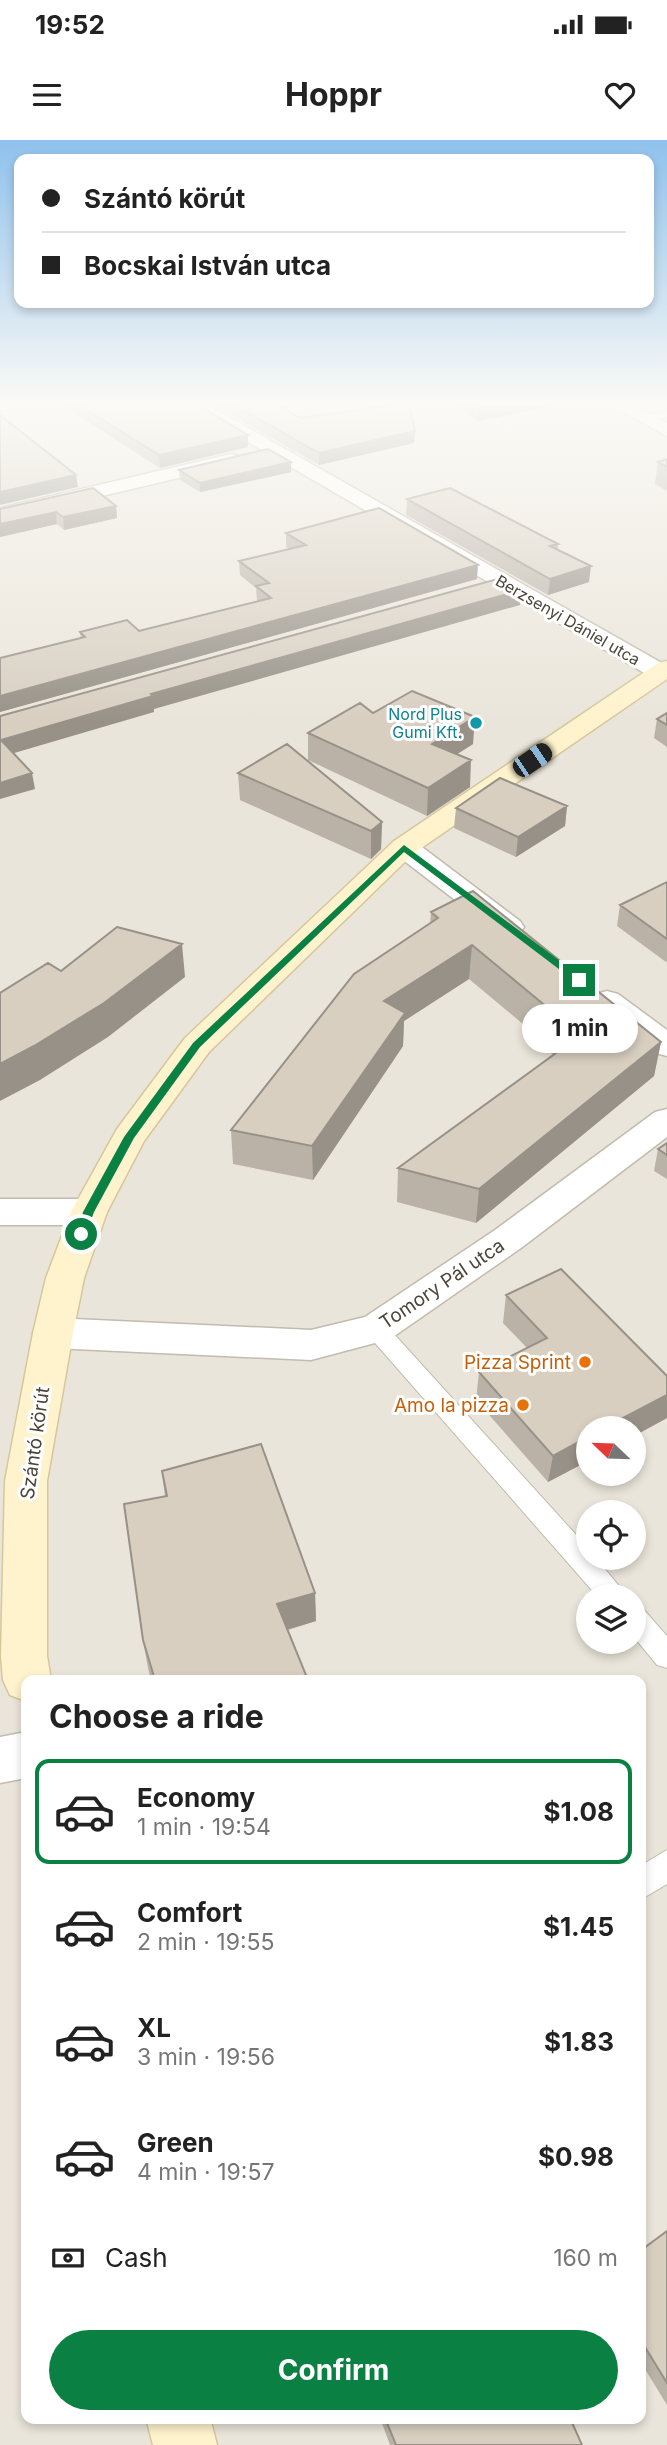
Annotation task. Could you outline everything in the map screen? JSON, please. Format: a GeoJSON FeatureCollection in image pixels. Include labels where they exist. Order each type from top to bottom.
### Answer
{"type":"FeatureCollection","features":[{"type":"Feature","properties":{"kind":"street"},"geometry":{"type":"LineString","coordinates":[[0,514],[27,508]]}},
{"type":"Feature","properties":{"kind":"street","name":"Berzsenyi Dániel utca"},"geometry":{"type":"LineString","coordinates":[[371,508],[663,670]]}},
{"type":"Feature","properties":{"kind":"street"},"geometry":{"type":"LineString","coordinates":[[475,590],[502,582]]}},
{"type":"Feature","properties":{"kind":"street","name":"Szántó körút"},"geometry":{"type":"LineString","coordinates":[[26,1675],[24,1656],[26,1481],[53,1333],[65,1278],[89,1212],[129,1137],[197,1045],[404,848],[663,670]]}},
{"type":"Feature","properties":{"kind":"street"},"geometry":{"type":"LineString","coordinates":[[404,848],[536,947]]}},
{"type":"Feature","properties":{"kind":"street"},"geometry":{"type":"LineString","coordinates":[[579,980],[667,1046]]}},
{"type":"Feature","properties":{"kind":"street","name":"Tomory Pál utca"},"geometry":{"type":"LineString","coordinates":[[53,1333],[311,1345],[376,1329],[424,1299],[508,1239],[667,1120]]}},
{"type":"Feature","properties":{"kind":"street"},"geometry":{"type":"LineString","coordinates":[[0,1212],[89,1212]]}},
{"type":"Feature","properties":{"kind":"street"},"geometry":{"type":"LineString","coordinates":[[0,1759],[21,1756]]}},
{"type":"Feature","properties":{"kind":"street"},"geometry":{"type":"LineString","coordinates":[[180,2424],[186,2445]]}},
{"type":"Feature","properties":{"kind":"lane"},"geometry":{"type":"LineString","coordinates":[[376,1329],[603,1584]]}},
{"type":"Feature","properties":{"kind":"lane"},"geometry":{"type":"LineString","coordinates":[[646,1632],[667,1656]]}},
{"type":"Feature","properties":{"kind":"lane"},"geometry":{"type":"LineString","coordinates":[[646,1881],[667,1865]]}},
{"type":"Feature","properties":{"kind":"shaded area"},"geometry":{"type":"Polygon","coordinates":[[[0,508],[667,508],[667,2445],[0,2445],[0,508]]]}},
{"type":"Feature","properties":{"kind":"building"},"geometry":{"type":"Polygon","coordinates":[[[108,508],[63,517],[56,512],[0,524],[0,509],[108,508]]]}},
{"type":"Feature","properties":{"kind":"building"},"geometry":{"type":"Polygon","coordinates":[[[379,508],[478,565],[0,696],[0,658],[85,637],[80,632],[127,620],[139,631],[271,598],[256,586],[269,583],[239,561],[306,545],[286,533],[379,508]]]}},
{"type":"Feature","properties":{"kind":"building"},"geometry":{"type":"Polygon","coordinates":[[[422,508],[488,508],[558,544],[550,546],[591,566],[550,579],[422,508]]]}},
{"type":"Feature","properties":{"kind":"building"},"geometry":{"type":"Polygon","coordinates":[[[501,578],[522,590],[151,694],[153,696],[1,740],[32,773],[0,783],[0,716],[501,578]]]}},
{"type":"Feature","properties":{"kind":"building"},"geometry":{"type":"Polygon","coordinates":[[[412,691],[475,717],[432,744],[471,760],[428,788],[308,733],[360,703],[373,713],[412,691]]]}},
{"type":"Feature","properties":{"kind":"building"},"geometry":{"type":"Polygon","coordinates":[[[667,713],[667,725],[657,719],[667,713]]]}},
{"type":"Feature","properties":{"kind":"building"},"geometry":{"type":"Polygon","coordinates":[[[287,744],[382,822],[371,831],[238,773],[287,744]]]}},
{"type":"Feature","properties":{"kind":"building"},"geometry":{"type":"Polygon","coordinates":[[[500,778],[567,806],[518,837],[456,808],[500,778]]]}},
{"type":"Feature","properties":{"kind":"building"},"geometry":{"type":"Polygon","coordinates":[[[667,882],[667,939],[620,905],[667,882]]]}},
{"type":"Feature","properties":{"kind":"building"},"geometry":{"type":"Polygon","coordinates":[[[473,891],[661,1042],[479,1189],[398,1168],[578,1037],[544,1010],[548,1008],[472,945],[384,1001],[405,1013],[312,1146],[231,1130],[354,974],[438,918],[431,912],[473,891]]]}},
{"type":"Feature","properties":{"kind":"building"},"geometry":{"type":"Polygon","coordinates":[[[117,927],[182,944],[104,1003],[0,1064],[0,993],[48,963],[61,971],[117,927]]]}},
{"type":"Feature","properties":{"kind":"building"},"geometry":{"type":"Polygon","coordinates":[[[667,1143],[667,1155],[658,1149],[667,1143]]]}},
{"type":"Feature","properties":{"kind":"building"},"geometry":{"type":"Polygon","coordinates":[[[561,1269],[667,1376],[667,1395],[627,1416],[576,1416],[576,1444],[553,1456],[479,1372],[547,1338],[506,1295],[561,1269]]]}},
{"type":"Feature","properties":{"kind":"building"},"geometry":{"type":"Polygon","coordinates":[[[261,1444],[315,1593],[277,1604],[306,1675],[154,1675],[143,1640],[124,1504],[167,1496],[162,1471],[261,1444]]]}},
{"type":"Feature","properties":{"kind":"building"},"geometry":{"type":"Polygon","coordinates":[[[667,2231],[667,2383],[646,2349],[646,2247],[667,2231]]]}},
{"type":"Feature","properties":{"kind":"building"},"geometry":{"type":"Polygon","coordinates":[[[387,2424],[573,2424],[582,2445],[396,2445],[387,2424]]]}},
{"type":"Feature","properties":{"kind":"place","name":"Nord Plus Gumi Kft."},"geometry":{"type":"Point","coordinates":[476,723]}},
{"type":"Feature","properties":{"kind":"place","name":"Pizza Sprint"},"geometry":{"type":"Point","coordinates":[585,1362]}},
{"type":"Feature","properties":{"kind":"place","name":"Amo la pizza"},"geometry":{"type":"Point","coordinates":[523,1405]}},
{"type":"Feature","properties":{"kind":"route"},"geometry":{"type":"LineString","coordinates":[[81,1234],[89,1212],[129,1137],[197,1045],[404,848],[579,980]]}}]}
